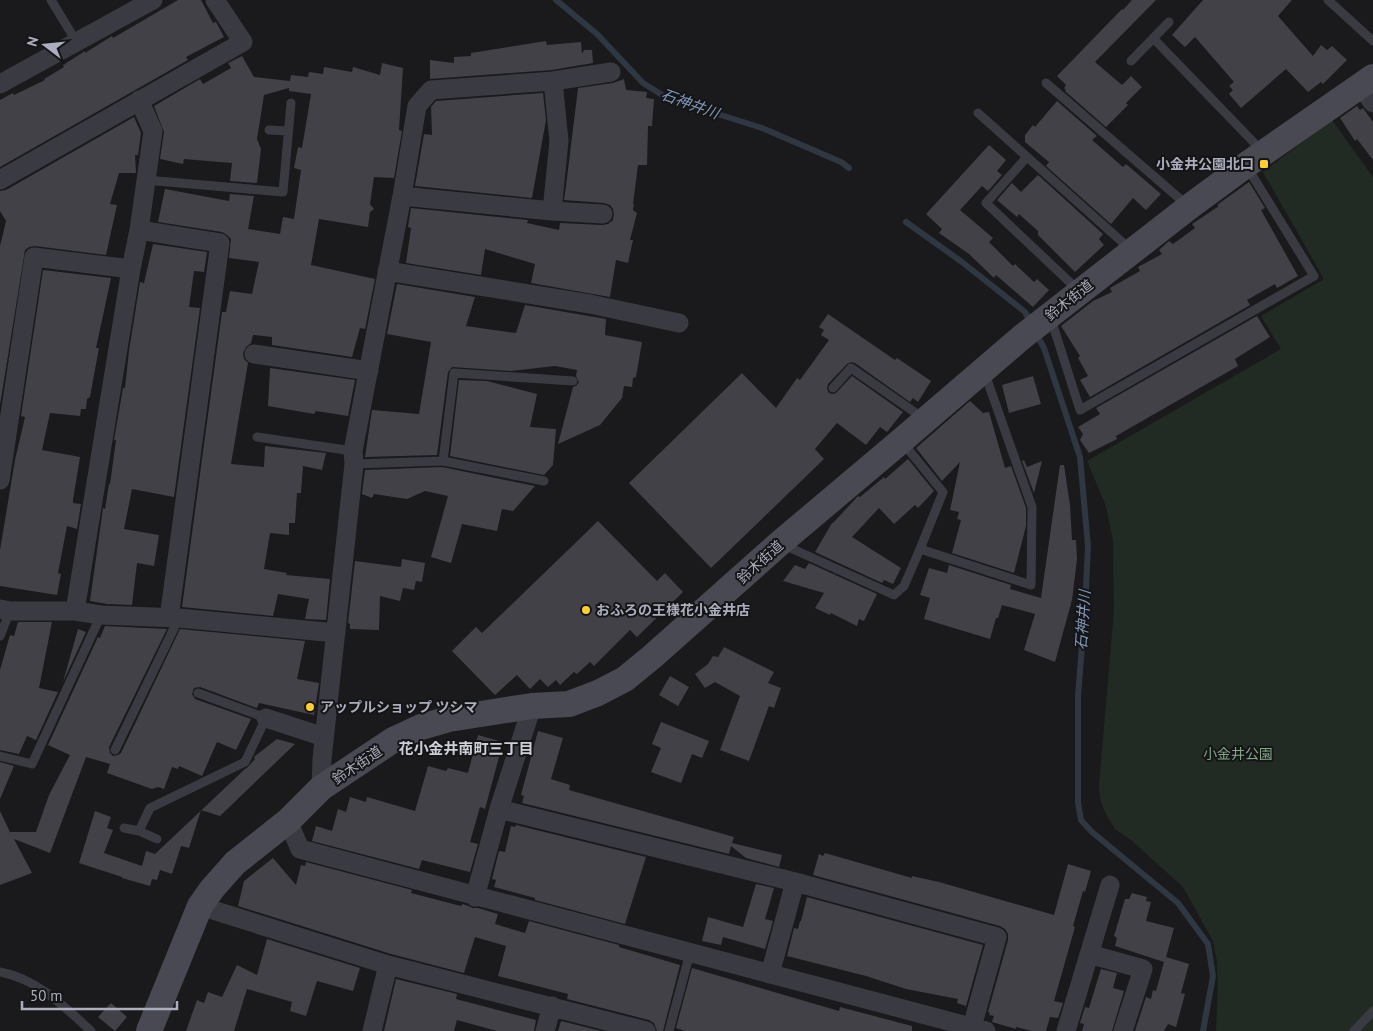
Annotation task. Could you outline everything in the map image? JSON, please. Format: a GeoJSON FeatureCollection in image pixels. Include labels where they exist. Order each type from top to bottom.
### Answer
{"type":"FeatureCollection","features":[{"type":"Feature","properties":{"kind":"street"},"geometry":{"type":"LineString","coordinates":[[0,84],[152,0]]}},
{"type":"Feature","properties":{"kind":"street"},"geometry":{"type":"LineString","coordinates":[[0,180],[243,42],[216,0]]}},
{"type":"Feature","properties":{"kind":"street"},"geometry":{"type":"LineString","coordinates":[[322,788],[324,737],[354,458],[417,106],[431,90],[553,81],[611,72]]}},
{"type":"Feature","properties":{"kind":"street"},"geometry":{"type":"LineString","coordinates":[[552,211],[558,141],[553,81]]}},
{"type":"Feature","properties":{"kind":"street","name":"鈴木街道"},"geometry":{"type":"LineString","coordinates":[[149,1031],[200,906],[212,889],[236,864],[288,822],[322,788],[392,740],[421,727],[449,719],[532,706],[570,704],[598,693],[625,679],[780,543],[983,369],[1047,317],[1189,207],[1255,159],[1369,89]]}},
{"type":"Feature","properties":{"kind":"street"},"geometry":{"type":"LineString","coordinates":[[75,612],[131,269],[140,230],[153,131],[139,100]]}},
{"type":"Feature","properties":{"kind":"street"},"geometry":{"type":"LineString","coordinates":[[402,196],[552,211],[603,214]]}},
{"type":"Feature","properties":{"kind":"street"},"geometry":{"type":"LineString","coordinates":[[140,230],[220,242],[174,618]]}},
{"type":"Feature","properties":{"kind":"street"},"geometry":{"type":"LineString","coordinates":[[0,480],[34,258],[131,269]]}},
{"type":"Feature","properties":{"kind":"street"},"geometry":{"type":"LineString","coordinates":[[387,271],[590,304],[679,323]]}},
{"type":"Feature","properties":{"kind":"street"},"geometry":{"type":"LineString","coordinates":[[254,354],[369,371]]}},
{"type":"Feature","properties":{"kind":"street"},"geometry":{"type":"LineString","coordinates":[[5,610],[174,618],[336,633]]}},
{"type":"Feature","properties":{"kind":"street"},"geometry":{"type":"LineString","coordinates":[[475,897],[499,809],[532,706]]}},
{"type":"Feature","properties":{"kind":"street"},"geometry":{"type":"LineString","coordinates":[[266,718],[324,737]]}},
{"type":"Feature","properties":{"kind":"street"},"geometry":{"type":"LineString","coordinates":[[288,822],[300,850],[979,1029],[997,937],[795,882],[499,809]]}},
{"type":"Feature","properties":{"kind":"street"},"geometry":{"type":"LineString","coordinates":[[770,974],[795,882]]}},
{"type":"Feature","properties":{"kind":"street"},"geometry":{"type":"LineString","coordinates":[[1066,1031],[1110,885]]}},
{"type":"Feature","properties":{"kind":"street"},"geometry":{"type":"LineString","coordinates":[[200,906],[388,965],[646,1031]]}},
{"type":"Feature","properties":{"kind":"street"},"geometry":{"type":"LineString","coordinates":[[1089,954],[1142,968],[1124,1031]]}},
{"type":"Feature","properties":{"kind":"street"},"geometry":{"type":"LineString","coordinates":[[372,1031],[388,965]]}},
{"type":"Feature","properties":{"kind":"street"},"geometry":{"type":"LineString","coordinates":[[545,1031],[552,1006]]}},
{"type":"Feature","properties":{"kind":"lane"},"geometry":{"type":"LineString","coordinates":[[51,0],[76,41]]}},
{"type":"Feature","properties":{"kind":"lane"},"geometry":{"type":"LineString","coordinates":[[1328,0],[1373,41]]}},
{"type":"Feature","properties":{"kind":"lane"},"geometry":{"type":"LineString","coordinates":[[1131,61],[1169,22]]}},
{"type":"Feature","properties":{"kind":"lane"},"geometry":{"type":"LineString","coordinates":[[1047,317],[1080,410],[1314,276],[1255,159],[1153,38]]}},
{"type":"Feature","properties":{"kind":"lane"},"geometry":{"type":"LineString","coordinates":[[1046,84],[1189,207]]}},
{"type":"Feature","properties":{"kind":"lane"},"geometry":{"type":"LineString","coordinates":[[146,180],[283,192],[291,103]]}},
{"type":"Feature","properties":{"kind":"lane"},"geometry":{"type":"LineString","coordinates":[[978,113],[1132,251]]}},
{"type":"Feature","properties":{"kind":"lane"},"geometry":{"type":"LineString","coordinates":[[269,130],[288,131]]}},
{"type":"Feature","properties":{"kind":"lane"},"geometry":{"type":"LineString","coordinates":[[1027,158],[986,203],[1080,292]]}},
{"type":"Feature","properties":{"kind":"lane"},"geometry":{"type":"LineString","coordinates":[[833,388],[851,368],[926,419]]}},
{"type":"Feature","properties":{"kind":"lane"},"geometry":{"type":"LineString","coordinates":[[920,549],[1031,585],[1032,507],[983,369]]}},
{"type":"Feature","properties":{"kind":"lane"},"geometry":{"type":"LineString","coordinates":[[442,461],[454,373],[573,381]]}},
{"type":"Feature","properties":{"kind":"lane"},"geometry":{"type":"LineString","coordinates":[[257,437],[354,458],[442,461],[544,481]]}},
{"type":"Feature","properties":{"kind":"lane"},"geometry":{"type":"LineString","coordinates":[[780,543],[894,595],[904,586],[944,492],[901,441]]}},
{"type":"Feature","properties":{"kind":"lane"},"geometry":{"type":"LineString","coordinates":[[0,636],[5,610]]}},
{"type":"Feature","properties":{"kind":"lane"},"geometry":{"type":"LineString","coordinates":[[0,756],[32,764],[102,615]]}},
{"type":"Feature","properties":{"kind":"lane"},"geometry":{"type":"LineString","coordinates":[[115,750],[174,618]]}},
{"type":"Feature","properties":{"kind":"lane"},"geometry":{"type":"LineString","coordinates":[[140,831],[150,808],[245,762],[266,718],[198,693]]}},
{"type":"Feature","properties":{"kind":"lane"},"geometry":{"type":"LineString","coordinates":[[124,828],[140,831],[157,839]]}},
{"type":"Feature","properties":{"kind":"lane"},"geometry":{"type":"LineString","coordinates":[[669,1031],[690,953]]}},
{"type":"Feature","properties":{"kind":"lane"},"geometry":{"type":"LineString","coordinates":[[0,972],[43,990],[63,1004],[91,1031]]}},
{"type":"Feature","properties":{"kind":"lane"},"geometry":{"type":"LineString","coordinates":[[1354,1031],[1373,1011]]}},
{"type":"Feature","properties":{"kind":"green space","name":"小金井公園"},"geometry":{"type":"Polygon","coordinates":[[[1332,120],[1373,177],[1373,1031],[1216,1031],[1218,985],[1217,962],[1213,941],[1183,887],[1131,840],[1115,829],[1100,799],[1099,785],[1114,610],[1113,541],[1106,506],[1087,461],[1281,349],[1261,316],[1324,279],[1263,172],[1332,120]]]}},
{"type":"Feature","properties":{"kind":"building"},"geometry":{"type":"Polygon","coordinates":[[[178,0],[201,0],[213,23],[216,22],[224,37],[186,57],[188,60],[0,167],[0,100],[45,80],[64,67],[63,65],[85,51],[85,53],[112,36],[113,38],[178,0]]]}},
{"type":"Feature","properties":{"kind":"building"},"geometry":{"type":"Polygon","coordinates":[[[1132,0],[1156,0],[1095,62],[1122,85],[1131,76],[1142,87],[1126,103],[1128,105],[1106,127],[1065,91],[1066,85],[1057,76],[1132,0]]]}},
{"type":"Feature","properties":{"kind":"building"},"geometry":{"type":"Polygon","coordinates":[[[1203,0],[1292,0],[1278,16],[1313,56],[1321,45],[1327,50],[1332,46],[1347,60],[1323,84],[1321,82],[1308,92],[1286,69],[1241,108],[1229,94],[1233,90],[1229,86],[1234,82],[1195,37],[1185,47],[1172,35],[1203,0]]]}},
{"type":"Feature","properties":{"kind":"building"},"geometry":{"type":"Polygon","coordinates":[[[546,41],[547,45],[581,42],[582,54],[584,50],[592,50],[593,63],[552,70],[430,79],[430,60],[454,63],[454,57],[471,56],[471,53],[546,41]]]}},
{"type":"Feature","properties":{"kind":"building"},"geometry":{"type":"Polygon","coordinates":[[[242,56],[254,77],[290,81],[291,75],[308,77],[309,72],[323,74],[324,67],[352,72],[353,67],[380,75],[382,63],[403,68],[399,130],[402,131],[394,178],[374,177],[370,204],[374,209],[370,212],[368,227],[319,219],[311,265],[375,279],[365,329],[360,328],[352,357],[272,345],[272,337],[253,335],[251,343],[243,353],[244,359],[248,363],[231,464],[264,467],[265,446],[326,453],[322,470],[303,466],[301,493],[297,493],[295,523],[289,523],[289,535],[270,533],[264,569],[287,573],[286,575],[330,579],[326,620],[305,619],[309,599],[278,594],[273,616],[182,607],[222,312],[226,312],[230,291],[252,294],[259,262],[229,258],[231,239],[222,232],[158,222],[165,189],[229,201],[230,194],[254,196],[248,229],[280,234],[283,217],[294,219],[301,170],[294,168],[298,147],[302,148],[311,94],[289,91],[289,88],[264,95],[257,139],[261,149],[257,183],[230,181],[232,163],[184,159],[183,164],[160,159],[164,132],[154,106],[200,79],[203,84],[231,68],[228,63],[242,56]]]}},
{"type":"Feature","properties":{"kind":"building"},"geometry":{"type":"Polygon","coordinates":[[[624,79],[626,90],[647,92],[646,98],[654,99],[652,126],[648,126],[647,165],[638,165],[633,204],[633,210],[637,213],[630,240],[633,240],[628,263],[616,260],[610,297],[531,283],[535,264],[485,249],[481,275],[406,263],[411,228],[408,227],[411,208],[528,220],[527,223],[559,230],[560,223],[602,225],[608,224],[613,220],[613,209],[610,205],[564,200],[578,88],[613,83],[624,79]]]}},
{"type":"Feature","properties":{"kind":"building"},"geometry":{"type":"Polygon","coordinates":[[[543,93],[546,120],[532,198],[415,186],[424,134],[432,135],[431,107],[436,101],[543,93]]]}},
{"type":"Feature","properties":{"kind":"building"},"geometry":{"type":"Polygon","coordinates":[[[1057,101],[1097,136],[1092,140],[1123,167],[1126,164],[1161,194],[1146,210],[1133,198],[1111,224],[1046,166],[1049,162],[1025,142],[1025,135],[1033,125],[1035,127],[1057,101]]]}},
{"type":"Feature","properties":{"kind":"building"},"geometry":{"type":"Polygon","coordinates":[[[1357,106],[1360,110],[1363,108],[1373,122],[1373,160],[1357,139],[1355,141],[1340,118],[1357,106]]]}},
{"type":"Feature","properties":{"kind":"building"},"geometry":{"type":"Polygon","coordinates":[[[134,117],[141,133],[138,155],[135,155],[136,173],[119,173],[110,204],[117,205],[106,255],[35,246],[25,250],[0,405],[0,246],[6,221],[0,211],[0,191],[6,190],[134,117]]]}},
{"type":"Feature","properties":{"kind":"building"},"geometry":{"type":"Polygon","coordinates":[[[989,145],[1006,160],[997,171],[1002,175],[988,191],[982,186],[960,210],[993,238],[989,242],[1013,266],[1015,264],[1034,282],[1037,279],[1049,290],[1033,307],[996,275],[994,278],[969,254],[939,233],[942,229],[926,214],[989,145]]]}},
{"type":"Feature","properties":{"kind":"building"},"geometry":{"type":"Polygon","coordinates":[[[1038,175],[1103,234],[1099,239],[1104,245],[1075,272],[1038,235],[1038,231],[1019,214],[1017,217],[997,200],[1012,183],[1021,192],[1038,175]]]}},
{"type":"Feature","properties":{"kind":"building"},"geometry":{"type":"Polygon","coordinates":[[[1249,182],[1265,208],[1261,210],[1298,276],[1277,288],[1275,284],[1247,300],[1250,305],[1090,397],[1080,380],[1088,376],[1078,358],[1080,356],[1061,326],[1093,301],[1112,292],[1110,288],[1140,271],[1138,267],[1162,254],[1159,250],[1169,241],[1173,244],[1195,228],[1192,224],[1219,206],[1217,205],[1249,182]]]}},
{"type":"Feature","properties":{"kind":"building"},"geometry":{"type":"Polygon","coordinates":[[[153,244],[207,252],[204,272],[194,271],[189,307],[200,308],[174,497],[132,489],[124,529],[159,535],[154,566],[137,563],[132,605],[107,604],[90,601],[103,508],[105,509],[110,484],[116,440],[114,440],[123,388],[125,388],[140,282],[144,283],[153,244]]]}},
{"type":"Feature","properties":{"kind":"building"},"geometry":{"type":"Polygon","coordinates":[[[43,270],[111,278],[96,348],[99,348],[90,397],[87,399],[86,409],[81,409],[80,416],[50,413],[42,450],[80,457],[73,500],[73,503],[81,504],[77,529],[67,526],[58,573],[61,574],[57,595],[0,586],[0,550],[15,460],[25,417],[21,416],[43,270]]]}},
{"type":"Feature","properties":{"kind":"building"},"geometry":{"type":"Polygon","coordinates":[[[397,284],[475,297],[466,326],[516,333],[525,305],[606,319],[605,335],[642,342],[636,377],[633,378],[632,387],[624,386],[622,398],[600,425],[558,444],[573,387],[579,382],[576,376],[577,370],[555,366],[511,371],[452,367],[448,372],[437,455],[365,457],[372,410],[419,414],[431,342],[387,334],[397,284]]]}},
{"type":"Feature","properties":{"kind":"building"},"geometry":{"type":"Polygon","coordinates":[[[828,314],[895,360],[897,358],[931,381],[918,402],[913,398],[910,402],[855,363],[847,364],[828,384],[827,389],[829,393],[834,394],[837,392],[852,376],[903,412],[887,432],[880,427],[866,445],[837,423],[815,449],[824,459],[711,568],[629,483],[742,373],[776,408],[797,378],[800,380],[829,340],[821,335],[824,330],[819,327],[828,314]]]}},
{"type":"Feature","properties":{"kind":"building"},"geometry":{"type":"Polygon","coordinates":[[[1257,316],[1270,337],[1235,359],[1238,366],[1116,436],[1117,439],[1089,453],[1080,440],[1083,434],[1078,427],[1100,414],[1096,408],[1257,316]]]}},
{"type":"Feature","properties":{"kind":"building"},"geometry":{"type":"Polygon","coordinates":[[[270,368],[355,380],[348,416],[316,411],[314,414],[268,406],[270,368]]]}},
{"type":"Feature","properties":{"kind":"building"},"geometry":{"type":"Polygon","coordinates":[[[1033,376],[1041,404],[1009,413],[1002,385],[1033,376]]]}},
{"type":"Feature","properties":{"kind":"building"},"geometry":{"type":"Polygon","coordinates":[[[459,380],[487,381],[537,394],[530,427],[556,429],[553,465],[544,475],[450,456],[459,380]]]}},
{"type":"Feature","properties":{"kind":"building"},"geometry":{"type":"Polygon","coordinates":[[[970,401],[983,413],[989,412],[1005,468],[1011,466],[1026,508],[1026,526],[1014,573],[952,553],[961,520],[957,519],[959,512],[950,510],[960,462],[942,481],[916,448],[970,401]]]}},
{"type":"Feature","properties":{"kind":"building"},"geometry":{"type":"Polygon","coordinates":[[[908,459],[934,491],[918,508],[915,505],[894,524],[879,508],[852,537],[901,568],[893,584],[884,580],[882,583],[815,552],[832,523],[858,496],[860,497],[884,477],[885,479],[908,459]]]}},
{"type":"Feature","properties":{"kind":"building"},"geometry":{"type":"Polygon","coordinates":[[[1024,460],[1027,467],[1042,461],[1034,493],[1022,461],[1024,460]]]}},
{"type":"Feature","properties":{"kind":"building"},"geometry":{"type":"Polygon","coordinates":[[[1060,465],[1064,465],[1070,505],[1072,540],[1076,540],[1077,559],[1072,600],[1055,662],[1024,650],[1035,614],[1002,605],[990,639],[924,619],[930,598],[920,595],[929,568],[947,573],[949,565],[1011,585],[1010,589],[1041,598],[1060,465]]]}},
{"type":"Feature","properties":{"kind":"building"},"geometry":{"type":"Polygon","coordinates":[[[442,467],[535,486],[513,511],[502,509],[497,531],[462,524],[451,563],[431,557],[448,496],[425,491],[407,499],[374,494],[372,498],[362,494],[365,470],[442,467]]]}},
{"type":"Feature","properties":{"kind":"building","name":"おふろの王様花小金井店"},"geometry":{"type":"Polygon","coordinates":[[[598,521],[657,581],[665,573],[683,592],[637,637],[630,630],[594,666],[590,662],[577,674],[574,672],[560,685],[556,680],[548,687],[540,679],[530,689],[517,675],[495,695],[452,651],[476,627],[482,633],[598,521]]]}},
{"type":"Feature","properties":{"kind":"building"},"geometry":{"type":"Polygon","coordinates":[[[402,559],[425,563],[422,582],[416,581],[414,590],[403,588],[400,601],[380,596],[379,630],[350,629],[350,624],[348,623],[355,561],[401,567],[402,559]]]}},
{"type":"Feature","properties":{"kind":"building"},"geometry":{"type":"Polygon","coordinates":[[[809,563],[877,594],[864,621],[859,619],[857,626],[831,613],[830,615],[815,608],[824,593],[783,581],[795,565],[805,569],[809,563]]]}},
{"type":"Feature","properties":{"kind":"building"},"geometry":{"type":"Polygon","coordinates":[[[18,622],[52,622],[39,688],[58,692],[36,740],[27,736],[19,754],[0,750],[0,670],[10,635],[14,636],[18,622]]]}},
{"type":"Feature","properties":{"kind":"building"},"geometry":{"type":"Polygon","coordinates":[[[105,626],[167,629],[109,747],[110,753],[113,756],[121,753],[180,629],[305,641],[297,679],[319,683],[314,715],[259,703],[257,708],[200,687],[194,688],[192,694],[195,699],[251,719],[236,750],[217,742],[202,776],[179,766],[178,769],[172,767],[164,789],[158,787],[152,789],[107,773],[110,764],[86,757],[50,853],[14,839],[32,873],[0,885],[0,811],[10,832],[36,832],[49,795],[70,755],[48,745],[98,637],[100,638],[105,626]]]}},
{"type":"Feature","properties":{"kind":"building"},"geometry":{"type":"Polygon","coordinates":[[[78,629],[86,632],[63,682],[78,629]]]}},
{"type":"Feature","properties":{"kind":"building"},"geometry":{"type":"Polygon","coordinates":[[[724,647],[774,672],[768,683],[781,688],[774,708],[769,706],[749,761],[720,750],[740,696],[715,682],[705,688],[695,674],[708,664],[713,656],[718,657],[724,647]]]}},
{"type":"Feature","properties":{"kind":"building"},"geometry":{"type":"Polygon","coordinates":[[[670,676],[689,687],[678,706],[659,695],[670,676]]]}},
{"type":"Feature","properties":{"kind":"building"},"geometry":{"type":"Polygon","coordinates":[[[661,722],[709,741],[702,758],[692,754],[681,783],[651,772],[661,748],[652,744],[661,722]]]}},
{"type":"Feature","properties":{"kind":"building"},"geometry":{"type":"Polygon","coordinates":[[[538,731],[563,738],[551,779],[570,785],[569,790],[734,837],[732,843],[782,855],[779,867],[746,858],[731,846],[729,854],[522,803],[524,796],[521,795],[538,731]]]}},
{"type":"Feature","properties":{"kind":"building"},"geometry":{"type":"Polygon","coordinates":[[[478,735],[503,742],[485,809],[480,807],[470,842],[478,844],[470,872],[422,860],[419,869],[312,841],[316,826],[332,831],[338,809],[346,812],[350,797],[366,802],[367,797],[415,811],[428,766],[446,771],[448,768],[468,773],[478,735]]]}},
{"type":"Feature","properties":{"kind":"building"},"geometry":{"type":"Polygon","coordinates":[[[277,739],[295,744],[220,816],[201,810],[248,767],[255,759],[255,756],[277,739]]]}},
{"type":"Feature","properties":{"kind":"building"},"geometry":{"type":"Polygon","coordinates":[[[0,762],[14,766],[0,799],[0,762]]]}},
{"type":"Feature","properties":{"kind":"building"},"geometry":{"type":"Polygon","coordinates":[[[95,811],[111,817],[107,828],[113,830],[104,853],[142,866],[146,851],[155,854],[201,811],[189,848],[181,846],[172,874],[160,870],[157,880],[152,879],[150,886],[79,863],[95,811]]]}},
{"type":"Feature","properties":{"kind":"building"},"geometry":{"type":"Polygon","coordinates":[[[516,825],[646,857],[625,924],[494,887],[496,880],[492,879],[499,851],[505,852],[511,826],[515,827],[516,825]]]}},
{"type":"Feature","properties":{"kind":"building"},"geometry":{"type":"Polygon","coordinates":[[[825,853],[912,878],[912,876],[939,882],[1054,915],[1068,864],[1091,871],[1073,926],[1075,927],[1054,1001],[1063,1003],[1058,1018],[1050,1017],[1046,1031],[1032,1031],[1016,1027],[1016,1029],[992,1022],[994,1016],[989,1015],[990,1013],[988,1012],[1008,940],[1008,934],[1005,929],[1000,926],[813,875],[819,854],[823,856],[825,853]]]}},
{"type":"Feature","properties":{"kind":"building"},"geometry":{"type":"Polygon","coordinates":[[[273,858],[296,885],[301,865],[305,866],[306,862],[412,890],[411,893],[461,906],[463,904],[498,914],[495,924],[525,933],[529,921],[619,945],[619,947],[680,965],[663,1031],[657,1031],[654,1023],[649,1020],[567,999],[568,994],[498,976],[506,946],[475,937],[464,973],[391,954],[238,906],[244,881],[273,858]]]}},
{"type":"Feature","properties":{"kind":"building"},"geometry":{"type":"Polygon","coordinates":[[[756,884],[774,888],[765,919],[773,921],[765,949],[723,937],[721,945],[702,941],[708,917],[743,927],[756,884]]]}},
{"type":"Feature","properties":{"kind":"building"},"geometry":{"type":"Polygon","coordinates":[[[1132,893],[1147,897],[1146,901],[1151,902],[1146,921],[1174,928],[1166,957],[1189,964],[1181,993],[1185,994],[1176,1027],[1168,1024],[1164,1031],[1135,1031],[1146,997],[1151,999],[1153,990],[1156,991],[1164,962],[1115,946],[1117,938],[1114,936],[1125,899],[1129,899],[1132,893]]]}},
{"type":"Feature","properties":{"kind":"building"},"geometry":{"type":"Polygon","coordinates":[[[807,897],[983,945],[966,1006],[957,1003],[958,999],[906,989],[866,976],[787,956],[794,928],[798,929],[807,897]]]}},
{"type":"Feature","properties":{"kind":"building"},"geometry":{"type":"Polygon","coordinates":[[[267,939],[360,968],[353,991],[317,981],[306,1016],[290,1011],[292,1002],[247,989],[234,1031],[186,1031],[197,1000],[204,1003],[208,992],[222,997],[237,965],[257,975],[267,939]]]}},
{"type":"Feature","properties":{"kind":"building"},"geometry":{"type":"Polygon","coordinates":[[[692,968],[839,1011],[840,1007],[912,1026],[912,1031],[685,1031],[676,1028],[692,968]]]}},
{"type":"Feature","properties":{"kind":"building"},"geometry":{"type":"Polygon","coordinates":[[[1101,969],[1117,973],[1113,988],[1124,991],[1112,1031],[1082,1031],[1084,1024],[1080,1023],[1085,1007],[1089,1008],[1101,969]]]}},
{"type":"Feature","properties":{"kind":"building"},"geometry":{"type":"Polygon","coordinates":[[[396,979],[457,994],[456,999],[536,1020],[534,1031],[497,1031],[457,1020],[454,1031],[384,1031],[396,979]]]}},
{"type":"Feature","properties":{"kind":"building"},"geometry":{"type":"Polygon","coordinates":[[[111,1003],[127,1017],[115,1031],[98,1017],[111,1003]]]}},
{"type":"Feature","properties":{"kind":"building"},"geometry":{"type":"Polygon","coordinates":[[[561,1021],[601,1031],[558,1031],[561,1021]]]}},
{"type":"Feature","properties":{"kind":"waterway","name":"石神井川"},"geometry":{"type":"LineString","coordinates":[[556,0],[597,34],[643,83],[667,98],[762,128],[841,162],[849,168]]}},
{"type":"Feature","properties":{"kind":"waterway","name":"石神井川"},"geometry":{"type":"LineString","coordinates":[[906,222],[962,262],[1025,312],[1031,323]]}},
{"type":"Feature","properties":{"kind":"waterway","name":"石神井川"},"geometry":{"type":"LineString","coordinates":[[1035,332],[1044,348],[1080,457],[1088,546],[1078,696],[1078,803],[1081,820],[1092,832],[1178,903],[1208,944],[1213,976],[1203,1031]]}},
{"type":"Feature","properties":{"kind":"place","name":"小金井公園北口"},"geometry":{"type":"Point","coordinates":[1264,164]}},
{"type":"Feature","properties":{"kind":"place","name":"おふろの王様花小金井店"},"geometry":{"type":"Point","coordinates":[586,610]}},
{"type":"Feature","properties":{"kind":"place","name":"アップルショップ ツシマ"},"geometry":{"type":"Point","coordinates":[310,707]}},
{"type":"Feature","properties":{"kind":"district","name":"花小金井南町三丁目"},"geometry":{"type":"Point","coordinates":[466,749]}}]}
